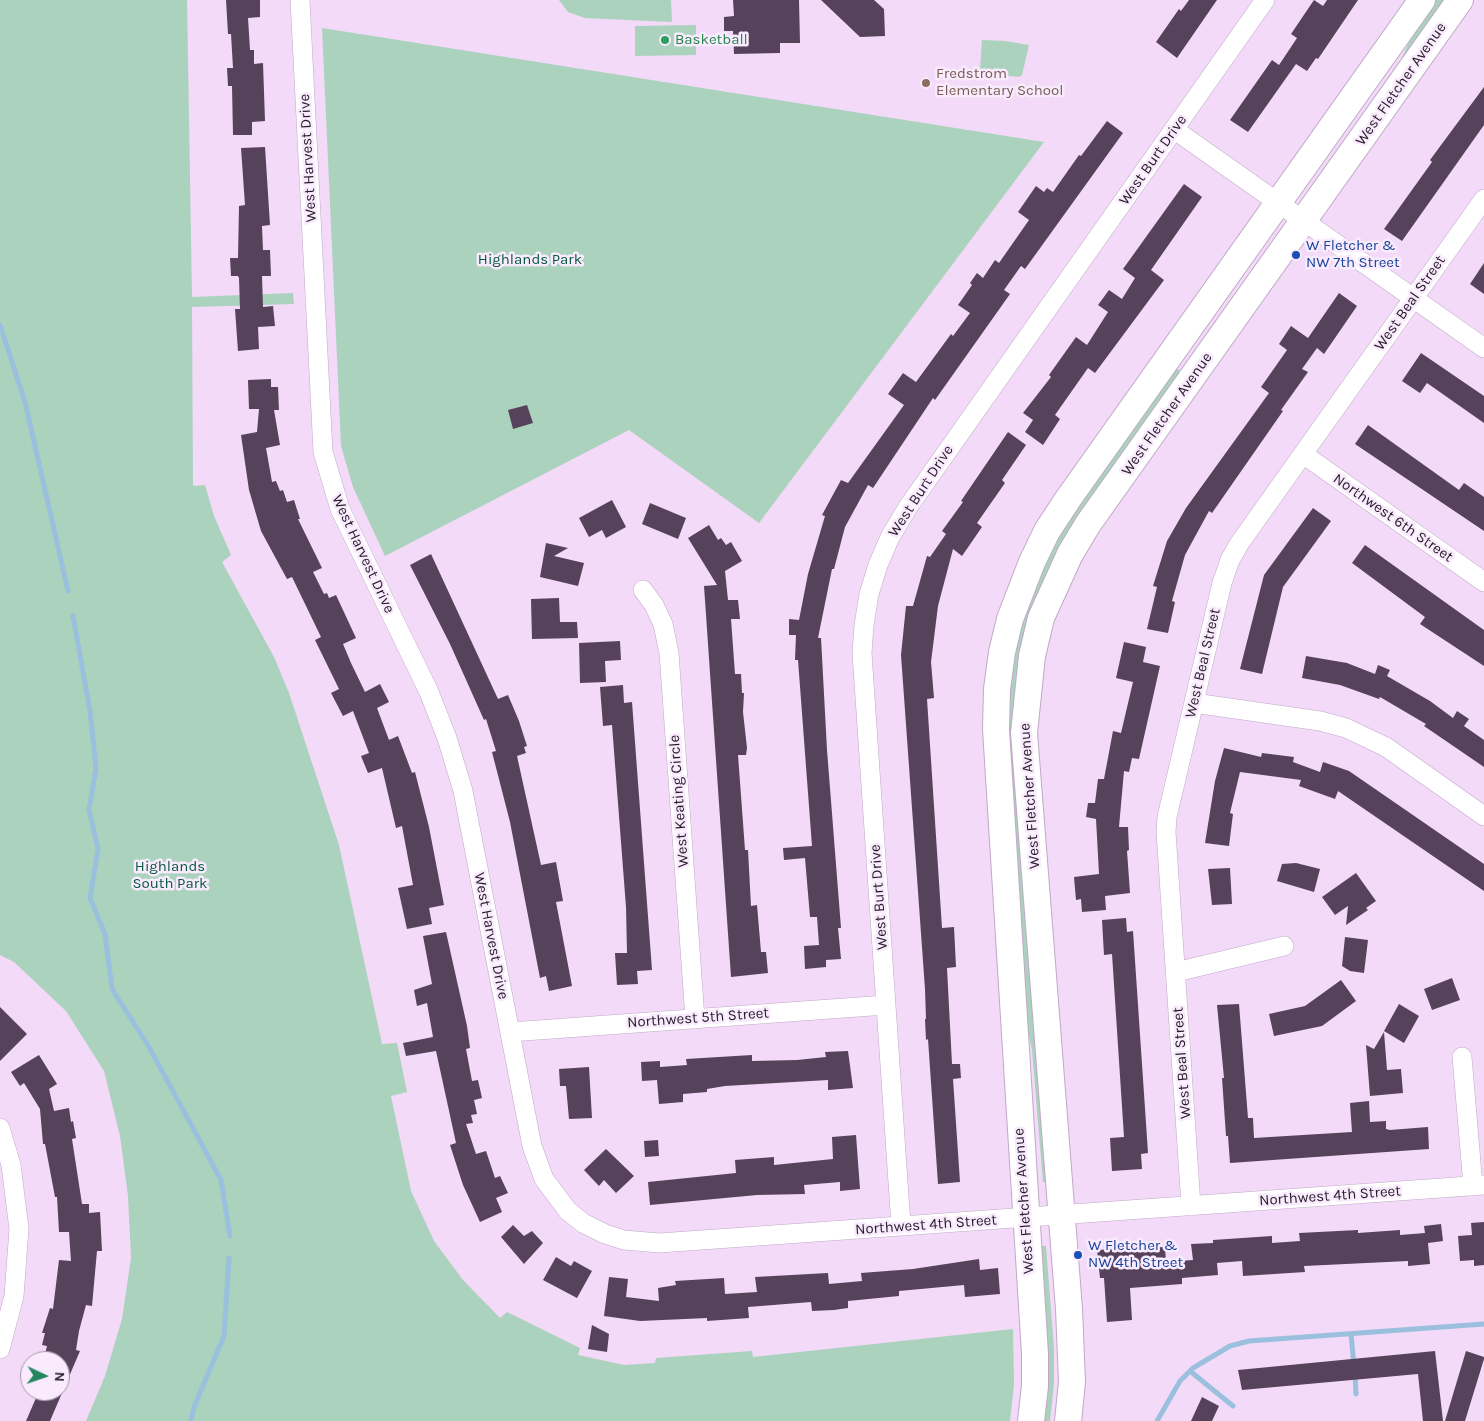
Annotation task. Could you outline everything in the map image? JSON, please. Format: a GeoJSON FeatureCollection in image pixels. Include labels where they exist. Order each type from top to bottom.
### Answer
{"type":"FeatureCollection","features":[{"type":"Feature","properties":{"kind":"main road","name":"West Fletcher Avenue"},"geometry":{"type":"LineString","coordinates":[[1031,1421],[1035,1386],[1035,1354],[1025,1218],[996,729],[997,688],[1002,652],[1020,590],[1047,531],[1422,0]]}},
{"type":"Feature","properties":{"kind":"main road","name":"West Fletcher Avenue"},"geometry":{"type":"LineString","coordinates":[[1068,1421],[1072,1382],[1071,1346],[1024,733],[1027,694],[1039,628],[1054,585],[1088,524],[1460,0]]}},
{"type":"Feature","properties":{"kind":"street","name":"West Harvest Drive"},"geometry":{"type":"LineString","coordinates":[[300,0],[323,452],[340,509],[429,692],[448,738],[463,791],[510,1032]]}},
{"type":"Feature","properties":{"kind":"street","name":"West Burt Drive"},"geometry":{"type":"LineString","coordinates":[[901,1226],[862,653],[868,602],[878,565],[890,537],[908,507],[1265,0]]}},
{"type":"Feature","properties":{"kind":"street"},"geometry":{"type":"LineString","coordinates":[[1174,130],[1484,348]]}},
{"type":"Feature","properties":{"kind":"street","name":"West Beal Street"},"geometry":{"type":"LineString","coordinates":[[1191,1206],[1166,832],[1167,817],[1222,583],[1230,560],[1484,198]]}},
{"type":"Feature","properties":{"kind":"street","name":"Northwest 6th Street"},"geometry":{"type":"LineString","coordinates":[[1303,454],[1484,582]]}},
{"type":"Feature","properties":{"kind":"street","name":"West Keating Circle"},"geometry":{"type":"LineString","coordinates":[[643,590],[654,605],[663,624],[668,653],[695,1019]]}},
{"type":"Feature","properties":{"kind":"street"},"geometry":{"type":"LineString","coordinates":[[1194,703],[1320,721],[1346,728],[1386,747],[1484,816]]}},
{"type":"Feature","properties":{"kind":"street"},"geometry":{"type":"LineString","coordinates":[[1176,972],[1284,946]]}},
{"type":"Feature","properties":{"kind":"street","name":"Northwest 5th Street"},"geometry":{"type":"LineString","coordinates":[[510,1032],[886,1005]]}},
{"type":"Feature","properties":{"kind":"street","name":"Northwest 4th Street"},"geometry":{"type":"LineString","coordinates":[[510,1032],[532,1146],[544,1179],[568,1211],[583,1223],[605,1234],[624,1240],[659,1243],[1479,1185]]}},
{"type":"Feature","properties":{"kind":"street"},"geometry":{"type":"LineString","coordinates":[[1462,1057],[1479,1185]]}},
{"type":"Feature","properties":{"kind":"street"},"geometry":{"type":"LineString","coordinates":[[0,1128],[11,1165],[19,1230],[14,1296],[0,1349]]}},
{"type":"Feature","properties":{"kind":"green space","name":"Highlands South Park"},"geometry":{"type":"Polygon","coordinates":[[[0,0],[187,0],[192,297],[293,293],[294,304],[192,307],[193,486],[205,485],[214,516],[231,555],[222,562],[274,657],[289,693],[339,845],[382,1044],[397,1043],[407,1092],[391,1096],[411,1191],[434,1241],[463,1280],[500,1318],[507,1312],[580,1348],[578,1355],[624,1365],[655,1363],[656,1358],[752,1351],[753,1357],[1013,1329],[1014,1385],[1010,1421],[86,1421],[105,1376],[122,1319],[131,1258],[128,1196],[120,1136],[104,1071],[66,1011],[14,962],[0,955],[0,0]]]}},
{"type":"Feature","properties":{"kind":"green space"},"geometry":{"type":"Polygon","coordinates":[[[559,0],[671,0],[672,22],[585,18],[568,12],[559,0]]]}},
{"type":"Feature","properties":{"kind":"green space"},"geometry":{"type":"Polygon","coordinates":[[[1434,0],[1448,0],[1406,61],[1402,58],[1412,35],[1434,0]]]}},
{"type":"Feature","properties":{"kind":"green space","name":"Basketball"},"geometry":{"type":"Polygon","coordinates":[[[696,25],[696,55],[635,56],[635,26],[696,25]]]}},
{"type":"Feature","properties":{"kind":"green space","name":"Highlands Park"},"geometry":{"type":"Polygon","coordinates":[[[322,28],[1044,142],[759,523],[629,430],[385,556],[353,487],[341,446],[322,28]]]}},
{"type":"Feature","properties":{"kind":"green space"},"geometry":{"type":"Polygon","coordinates":[[[982,40],[1029,45],[1022,75],[1019,77],[984,73],[980,69],[982,40]]]}},
{"type":"Feature","properties":{"kind":"green space"},"geometry":{"type":"Polygon","coordinates":[[[1175,367],[1180,371],[1171,391],[1028,633],[1051,1181],[1043,1182],[1032,1050],[1023,1009],[1006,743],[1008,679],[1029,595],[1060,531],[1175,367]]]}},
{"type":"Feature","properties":{"kind":"green space"},"geometry":{"type":"Polygon","coordinates":[[[1038,1246],[1046,1246],[1054,1348],[1054,1383],[1050,1421],[1041,1421],[1038,1246]]]}},
{"type":"Feature","properties":{"kind":"building"},"geometry":{"type":"Polygon","coordinates":[[[226,0],[260,0],[260,17],[248,18],[250,50],[254,50],[254,64],[263,63],[265,121],[252,122],[252,135],[233,135],[232,86],[228,86],[227,68],[233,68],[226,0]]]}},
{"type":"Feature","properties":{"kind":"building"},"geometry":{"type":"Polygon","coordinates":[[[733,0],[799,0],[800,43],[780,43],[780,53],[734,54],[733,31],[724,31],[724,17],[734,16],[733,0]]]}},
{"type":"Feature","properties":{"kind":"building"},"geometry":{"type":"Polygon","coordinates":[[[821,0],[874,0],[884,9],[885,36],[860,37],[821,0]]]}},
{"type":"Feature","properties":{"kind":"building"},"geometry":{"type":"Polygon","coordinates":[[[1189,0],[1217,0],[1177,58],[1156,42],[1179,9],[1181,11],[1189,0]]]}},
{"type":"Feature","properties":{"kind":"building"},"geometry":{"type":"Polygon","coordinates":[[[1314,0],[1323,6],[1327,0],[1358,0],[1318,59],[1316,58],[1307,71],[1296,64],[1248,132],[1230,120],[1272,60],[1279,65],[1297,38],[1291,34],[1314,0]]]}},
{"type":"Feature","properties":{"kind":"building"},"geometry":{"type":"Polygon","coordinates":[[[1484,87],[1484,125],[1402,241],[1384,229],[1432,162],[1430,160],[1484,87]]]}},
{"type":"Feature","properties":{"kind":"building"},"geometry":{"type":"Polygon","coordinates":[[[1107,121],[1123,133],[1025,269],[1021,266],[1004,290],[1010,294],[935,400],[933,398],[873,488],[868,485],[845,527],[834,569],[832,569],[818,638],[821,638],[827,750],[841,928],[838,928],[841,959],[826,960],[826,967],[805,969],[804,946],[819,945],[817,917],[810,917],[805,858],[784,860],[783,848],[812,846],[798,660],[795,660],[796,635],[789,635],[789,619],[799,620],[808,574],[825,516],[822,515],[841,480],[848,483],[904,405],[888,394],[903,373],[916,382],[951,334],[953,336],[970,313],[958,305],[972,285],[970,283],[977,273],[983,278],[995,260],[999,263],[1029,220],[1018,212],[1036,186],[1044,192],[1047,188],[1053,192],[1079,155],[1081,156],[1107,121]]]}},
{"type":"Feature","properties":{"kind":"building"},"geometry":{"type":"Polygon","coordinates":[[[265,147],[270,225],[262,226],[263,250],[270,250],[271,276],[262,276],[263,307],[273,306],[275,326],[258,327],[259,349],[238,351],[235,309],[240,309],[239,278],[238,276],[231,276],[230,258],[238,258],[239,206],[245,205],[241,148],[265,147]]]}},
{"type":"Feature","properties":{"kind":"building"},"geometry":{"type":"Polygon","coordinates":[[[1184,184],[1202,197],[1151,270],[1164,280],[1095,373],[1088,368],[1055,415],[1060,419],[1043,445],[1025,432],[1033,420],[1023,413],[1051,377],[1049,375],[1076,337],[1087,345],[1108,312],[1098,305],[1109,290],[1122,299],[1135,278],[1123,269],[1184,184]]]}},
{"type":"Feature","properties":{"kind":"building"},"geometry":{"type":"Polygon","coordinates":[[[1484,263],[1484,294],[1470,284],[1484,263]]]}},
{"type":"Feature","properties":{"kind":"building"},"geometry":{"type":"Polygon","coordinates":[[[1339,293],[1357,306],[1324,354],[1317,348],[1302,369],[1308,372],[1281,410],[1283,411],[1212,513],[1209,511],[1185,555],[1172,601],[1175,602],[1168,633],[1147,629],[1157,587],[1153,586],[1167,541],[1186,508],[1269,393],[1261,387],[1287,350],[1279,344],[1291,326],[1308,338],[1339,293]]]}},
{"type":"Feature","properties":{"kind":"building"},"geometry":{"type":"Polygon","coordinates":[[[1421,353],[1484,396],[1484,423],[1427,383],[1420,393],[1402,381],[1421,353]]]}},
{"type":"Feature","properties":{"kind":"building"},"geometry":{"type":"Polygon","coordinates":[[[271,379],[271,387],[278,387],[279,410],[274,410],[280,445],[266,448],[272,482],[276,481],[280,491],[283,490],[287,502],[294,500],[300,519],[298,519],[322,568],[313,572],[324,594],[327,593],[329,598],[336,595],[356,638],[343,644],[351,663],[365,692],[380,684],[389,702],[377,708],[389,740],[398,736],[412,773],[415,772],[429,827],[444,905],[429,908],[432,924],[407,929],[398,888],[413,885],[402,826],[396,828],[382,768],[368,773],[361,756],[369,753],[353,711],[343,716],[331,693],[339,689],[315,640],[321,637],[292,577],[287,579],[261,531],[249,490],[241,435],[257,432],[259,409],[249,409],[248,380],[271,379]]]}},
{"type":"Feature","properties":{"kind":"building"},"geometry":{"type":"Polygon","coordinates":[[[527,405],[533,423],[513,429],[508,410],[527,405]]]}},
{"type":"Feature","properties":{"kind":"building"},"geometry":{"type":"Polygon","coordinates":[[[1368,425],[1459,490],[1464,483],[1484,497],[1484,531],[1355,444],[1368,425]]]}},
{"type":"Feature","properties":{"kind":"building"},"geometry":{"type":"Polygon","coordinates":[[[1008,432],[1026,445],[1002,480],[1005,483],[977,523],[982,527],[962,556],[953,549],[938,606],[931,662],[934,698],[927,699],[942,928],[954,927],[956,967],[947,968],[952,1064],[960,1064],[961,1078],[953,1079],[960,1182],[938,1184],[928,1039],[926,1040],[925,989],[901,655],[906,606],[913,606],[927,556],[930,557],[946,534],[942,531],[1008,432]]]}},
{"type":"Feature","properties":{"kind":"building"},"geometry":{"type":"Polygon","coordinates":[[[612,500],[626,527],[606,538],[602,530],[589,537],[579,518],[612,500]]]}},
{"type":"Feature","properties":{"kind":"building"},"geometry":{"type":"Polygon","coordinates":[[[650,503],[686,518],[678,539],[642,524],[650,503]]]}},
{"type":"Feature","properties":{"kind":"building"},"geometry":{"type":"Polygon","coordinates":[[[1313,508],[1331,521],[1283,587],[1262,674],[1240,669],[1264,575],[1313,508]]]}},
{"type":"Feature","properties":{"kind":"building"},"geometry":{"type":"Polygon","coordinates":[[[709,525],[718,540],[721,538],[726,545],[731,542],[742,561],[725,571],[728,600],[738,600],[740,619],[731,619],[735,674],[741,674],[742,693],[744,693],[743,712],[747,748],[746,755],[738,755],[745,850],[748,850],[751,906],[757,905],[761,952],[766,952],[768,973],[731,977],[704,586],[717,585],[688,538],[709,525]]]}},
{"type":"Feature","properties":{"kind":"building"},"geometry":{"type":"Polygon","coordinates":[[[546,543],[568,548],[554,556],[584,563],[578,586],[540,577],[546,543]]]}},
{"type":"Feature","properties":{"kind":"building"},"geometry":{"type":"Polygon","coordinates":[[[1365,545],[1484,630],[1484,666],[1420,624],[1425,617],[1352,563],[1365,545]]]}},
{"type":"Feature","properties":{"kind":"building"},"geometry":{"type":"Polygon","coordinates":[[[431,554],[498,699],[508,695],[519,721],[527,746],[524,747],[526,753],[517,756],[541,865],[556,862],[563,901],[556,902],[572,986],[549,991],[546,976],[540,978],[510,822],[492,752],[496,751],[486,719],[484,720],[450,644],[410,565],[431,554]]]}},
{"type":"Feature","properties":{"kind":"building"},"geometry":{"type":"Polygon","coordinates":[[[559,598],[560,622],[577,622],[578,638],[532,639],[531,599],[559,598]]]}},
{"type":"Feature","properties":{"kind":"building"},"geometry":{"type":"Polygon","coordinates":[[[620,641],[621,660],[605,661],[606,682],[580,683],[579,643],[620,641]]]}},
{"type":"Feature","properties":{"kind":"building"},"geometry":{"type":"Polygon","coordinates":[[[1124,642],[1146,647],[1143,662],[1160,666],[1139,759],[1132,758],[1129,772],[1124,771],[1119,827],[1128,827],[1129,850],[1127,851],[1130,893],[1105,896],[1106,910],[1082,912],[1081,899],[1076,900],[1074,877],[1099,874],[1096,819],[1086,817],[1088,803],[1095,803],[1098,779],[1104,779],[1113,731],[1121,733],[1133,682],[1116,678],[1124,642]]]}},
{"type":"Feature","properties":{"kind":"building"},"geometry":{"type":"Polygon","coordinates":[[[1306,656],[1347,663],[1375,674],[1378,665],[1390,670],[1387,676],[1430,701],[1453,718],[1457,711],[1469,719],[1464,726],[1484,740],[1484,767],[1424,726],[1426,724],[1380,697],[1379,699],[1340,685],[1302,678],[1306,656]]]}},
{"type":"Feature","properties":{"kind":"building"},"geometry":{"type":"Polygon","coordinates":[[[623,685],[624,703],[632,702],[652,970],[637,971],[638,984],[617,985],[615,953],[627,953],[626,907],[612,725],[603,726],[600,687],[623,685]]]}},
{"type":"Feature","properties":{"kind":"building"},"geometry":{"type":"Polygon","coordinates":[[[1224,748],[1261,757],[1262,753],[1294,757],[1293,762],[1320,772],[1323,762],[1349,771],[1484,864],[1484,891],[1338,791],[1335,799],[1299,786],[1301,780],[1240,772],[1230,813],[1233,814],[1229,846],[1205,843],[1215,781],[1224,748]]]}},
{"type":"Feature","properties":{"kind":"building"},"geometry":{"type":"Polygon","coordinates":[[[1296,863],[1320,869],[1314,892],[1277,881],[1282,864],[1296,863]]]}},
{"type":"Feature","properties":{"kind":"building"},"geometry":{"type":"Polygon","coordinates":[[[1230,868],[1232,904],[1212,905],[1208,869],[1230,868]]]}},
{"type":"Feature","properties":{"kind":"building"},"geometry":{"type":"Polygon","coordinates":[[[1356,873],[1376,901],[1366,908],[1368,910],[1346,925],[1348,906],[1335,915],[1322,897],[1356,873]]]}},
{"type":"Feature","properties":{"kind":"building"},"geometry":{"type":"Polygon","coordinates":[[[1126,918],[1127,932],[1133,931],[1148,1153],[1141,1154],[1142,1169],[1112,1171],[1110,1138],[1124,1137],[1112,954],[1104,955],[1102,920],[1126,918]]]}},
{"type":"Feature","properties":{"kind":"building"},"geometry":{"type":"Polygon","coordinates":[[[446,932],[467,1026],[470,1048],[466,1049],[472,1081],[478,1080],[482,1098],[474,1100],[477,1114],[471,1115],[473,1123],[466,1124],[476,1154],[486,1151],[495,1178],[500,1176],[508,1193],[496,1198],[502,1212],[480,1222],[463,1185],[450,1145],[456,1143],[436,1051],[406,1056],[403,1043],[433,1037],[427,1003],[417,1006],[414,990],[432,984],[423,936],[446,932]]]}},
{"type":"Feature","properties":{"kind":"building"},"geometry":{"type":"Polygon","coordinates":[[[1345,937],[1368,940],[1364,973],[1350,971],[1342,966],[1345,937]]]}},
{"type":"Feature","properties":{"kind":"building"},"geometry":{"type":"Polygon","coordinates":[[[1452,978],[1460,1000],[1432,1010],[1424,989],[1452,978]]]}},
{"type":"Feature","properties":{"kind":"building"},"geometry":{"type":"Polygon","coordinates":[[[1341,980],[1356,1001],[1322,1026],[1274,1036],[1269,1014],[1305,1006],[1341,980]]]}},
{"type":"Feature","properties":{"kind":"building"},"geometry":{"type":"Polygon","coordinates":[[[1239,1004],[1248,1118],[1253,1118],[1254,1138],[1352,1132],[1350,1103],[1369,1101],[1370,1122],[1386,1121],[1386,1129],[1390,1130],[1428,1127],[1429,1149],[1230,1163],[1228,1136],[1226,1136],[1222,1078],[1224,1078],[1217,1005],[1239,1004]]]}},
{"type":"Feature","properties":{"kind":"building"},"geometry":{"type":"Polygon","coordinates":[[[1399,1004],[1419,1016],[1404,1043],[1384,1031],[1399,1004]]]}},
{"type":"Feature","properties":{"kind":"building"},"geometry":{"type":"Polygon","coordinates":[[[0,1007],[27,1034],[0,1061],[0,1007]]]}},
{"type":"Feature","properties":{"kind":"building"},"geometry":{"type":"Polygon","coordinates":[[[1384,1032],[1387,1070],[1401,1069],[1403,1093],[1370,1096],[1366,1045],[1374,1049],[1384,1032]]]}},
{"type":"Feature","properties":{"kind":"building"},"geometry":{"type":"Polygon","coordinates":[[[848,1051],[853,1088],[828,1090],[828,1080],[725,1086],[707,1089],[707,1092],[683,1094],[683,1102],[659,1104],[657,1080],[642,1081],[641,1062],[660,1061],[660,1067],[687,1065],[686,1059],[752,1055],[752,1061],[797,1060],[826,1057],[825,1052],[848,1051]]]}},
{"type":"Feature","properties":{"kind":"building"},"geometry":{"type":"Polygon","coordinates":[[[39,1055],[57,1084],[49,1089],[54,1111],[69,1108],[71,1122],[73,1121],[76,1138],[72,1139],[82,1204],[89,1204],[89,1213],[100,1212],[102,1251],[97,1251],[92,1306],[86,1305],[76,1350],[80,1351],[70,1374],[70,1351],[46,1351],[47,1346],[42,1345],[45,1333],[42,1333],[50,1308],[53,1309],[59,1260],[71,1261],[69,1232],[59,1232],[57,1197],[55,1197],[45,1144],[43,1144],[40,1109],[24,1083],[20,1086],[11,1072],[39,1055]]]}},
{"type":"Feature","properties":{"kind":"building"},"geometry":{"type":"Polygon","coordinates":[[[589,1067],[592,1118],[569,1119],[566,1086],[560,1086],[559,1069],[589,1067]]]}},
{"type":"Feature","properties":{"kind":"building"},"geometry":{"type":"Polygon","coordinates":[[[856,1135],[860,1189],[840,1191],[840,1182],[804,1185],[805,1194],[757,1195],[650,1205],[648,1182],[736,1173],[735,1160],[774,1157],[774,1165],[833,1159],[832,1137],[856,1135]]]}},
{"type":"Feature","properties":{"kind":"building"},"geometry":{"type":"Polygon","coordinates":[[[658,1140],[659,1156],[645,1157],[644,1141],[658,1140]]]}},
{"type":"Feature","properties":{"kind":"building"},"geometry":{"type":"Polygon","coordinates":[[[606,1149],[634,1176],[616,1193],[604,1180],[599,1186],[584,1170],[606,1149]]]}},
{"type":"Feature","properties":{"kind":"building"},"geometry":{"type":"Polygon","coordinates":[[[1484,1222],[1484,1265],[1474,1266],[1474,1260],[1460,1261],[1458,1236],[1472,1235],[1471,1223],[1484,1222]]]}},
{"type":"Feature","properties":{"kind":"building"},"geometry":{"type":"Polygon","coordinates":[[[1441,1224],[1443,1241],[1428,1243],[1430,1264],[1408,1266],[1408,1261],[1304,1266],[1305,1272],[1243,1276],[1242,1261],[1217,1263],[1218,1275],[1182,1278],[1182,1284],[1130,1288],[1132,1320],[1107,1322],[1104,1278],[1100,1278],[1097,1250],[1165,1247],[1166,1262],[1193,1260],[1191,1244],[1213,1243],[1213,1240],[1272,1236],[1272,1243],[1300,1241],[1299,1233],[1358,1230],[1358,1233],[1400,1230],[1400,1235],[1425,1233],[1424,1226],[1441,1224]]]}},
{"type":"Feature","properties":{"kind":"building"},"geometry":{"type":"Polygon","coordinates":[[[513,1225],[524,1236],[532,1231],[543,1243],[524,1264],[501,1237],[513,1225]]]}},
{"type":"Feature","properties":{"kind":"building"},"geometry":{"type":"Polygon","coordinates":[[[556,1257],[571,1266],[574,1261],[592,1271],[577,1298],[543,1280],[556,1257]]]}},
{"type":"Feature","properties":{"kind":"building"},"geometry":{"type":"Polygon","coordinates":[[[979,1259],[980,1270],[998,1268],[1000,1294],[965,1297],[964,1285],[899,1291],[899,1296],[848,1301],[848,1308],[834,1310],[812,1311],[811,1302],[748,1307],[749,1318],[707,1321],[707,1318],[640,1321],[604,1316],[609,1277],[628,1279],[626,1297],[659,1301],[658,1288],[676,1285],[675,1281],[724,1278],[725,1294],[757,1292],[755,1277],[828,1273],[829,1284],[862,1281],[861,1273],[913,1269],[979,1259]]]}},
{"type":"Feature","properties":{"kind":"building"},"geometry":{"type":"Polygon","coordinates":[[[592,1325],[609,1334],[607,1352],[588,1349],[592,1325]]]}},
{"type":"Feature","properties":{"kind":"building"},"geometry":{"type":"Polygon","coordinates":[[[1435,1351],[1443,1421],[1423,1421],[1418,1374],[1242,1390],[1238,1370],[1435,1351]]]}},
{"type":"Feature","properties":{"kind":"building"},"geometry":{"type":"Polygon","coordinates":[[[1466,1351],[1484,1357],[1484,1359],[1465,1421],[1445,1421],[1466,1351]]]}},
{"type":"Feature","properties":{"kind":"building"},"geometry":{"type":"Polygon","coordinates":[[[1202,1397],[1219,1406],[1212,1421],[1191,1421],[1202,1397]]]}},
{"type":"Feature","properties":{"kind":"building"},"geometry":{"type":"Polygon","coordinates":[[[35,1401],[59,1401],[50,1421],[26,1421],[35,1401]]]}},
{"type":"Feature","properties":{"kind":"waterway"},"geometry":{"type":"LineString","coordinates":[[0,325],[25,402],[68,591]]}},
{"type":"Feature","properties":{"kind":"waterway"},"geometry":{"type":"LineString","coordinates":[[73,616],[90,711],[96,768],[89,810],[98,849],[90,898],[105,934],[112,989],[149,1047],[221,1180],[230,1236]]}},
{"type":"Feature","properties":{"kind":"waterway"},"geometry":{"type":"LineString","coordinates":[[191,1421],[194,1407],[224,1336],[229,1258]]}},
{"type":"Feature","properties":{"kind":"waterway"},"geometry":{"type":"LineString","coordinates":[[1157,1421],[1180,1381],[1193,1368],[1230,1346],[1249,1341],[1484,1324]]}},
{"type":"Feature","properties":{"kind":"waterway"},"geometry":{"type":"LineString","coordinates":[[1351,1334],[1354,1366]]}},
{"type":"Feature","properties":{"kind":"waterway"},"geometry":{"type":"LineString","coordinates":[[1190,1371],[1233,1406]]}},
{"type":"Feature","properties":{"kind":"waterway"},"geometry":{"type":"LineString","coordinates":[[1355,1374],[1356,1394]]}},
{"type":"Feature","properties":{"kind":"place","name":"Basketball"},"geometry":{"type":"Point","coordinates":[665,40]}},
{"type":"Feature","properties":{"kind":"place","name":"Fredstrom Elementary School"},"geometry":{"type":"Point","coordinates":[926,83]}},
{"type":"Feature","properties":{"kind":"place","name":"W Fletcher & NW 7th Street"},"geometry":{"type":"Point","coordinates":[1296,255]}},
{"type":"Feature","properties":{"kind":"place","name":"W Fletcher & NW 4th Street"},"geometry":{"type":"Point","coordinates":[1078,1255]}}]}
